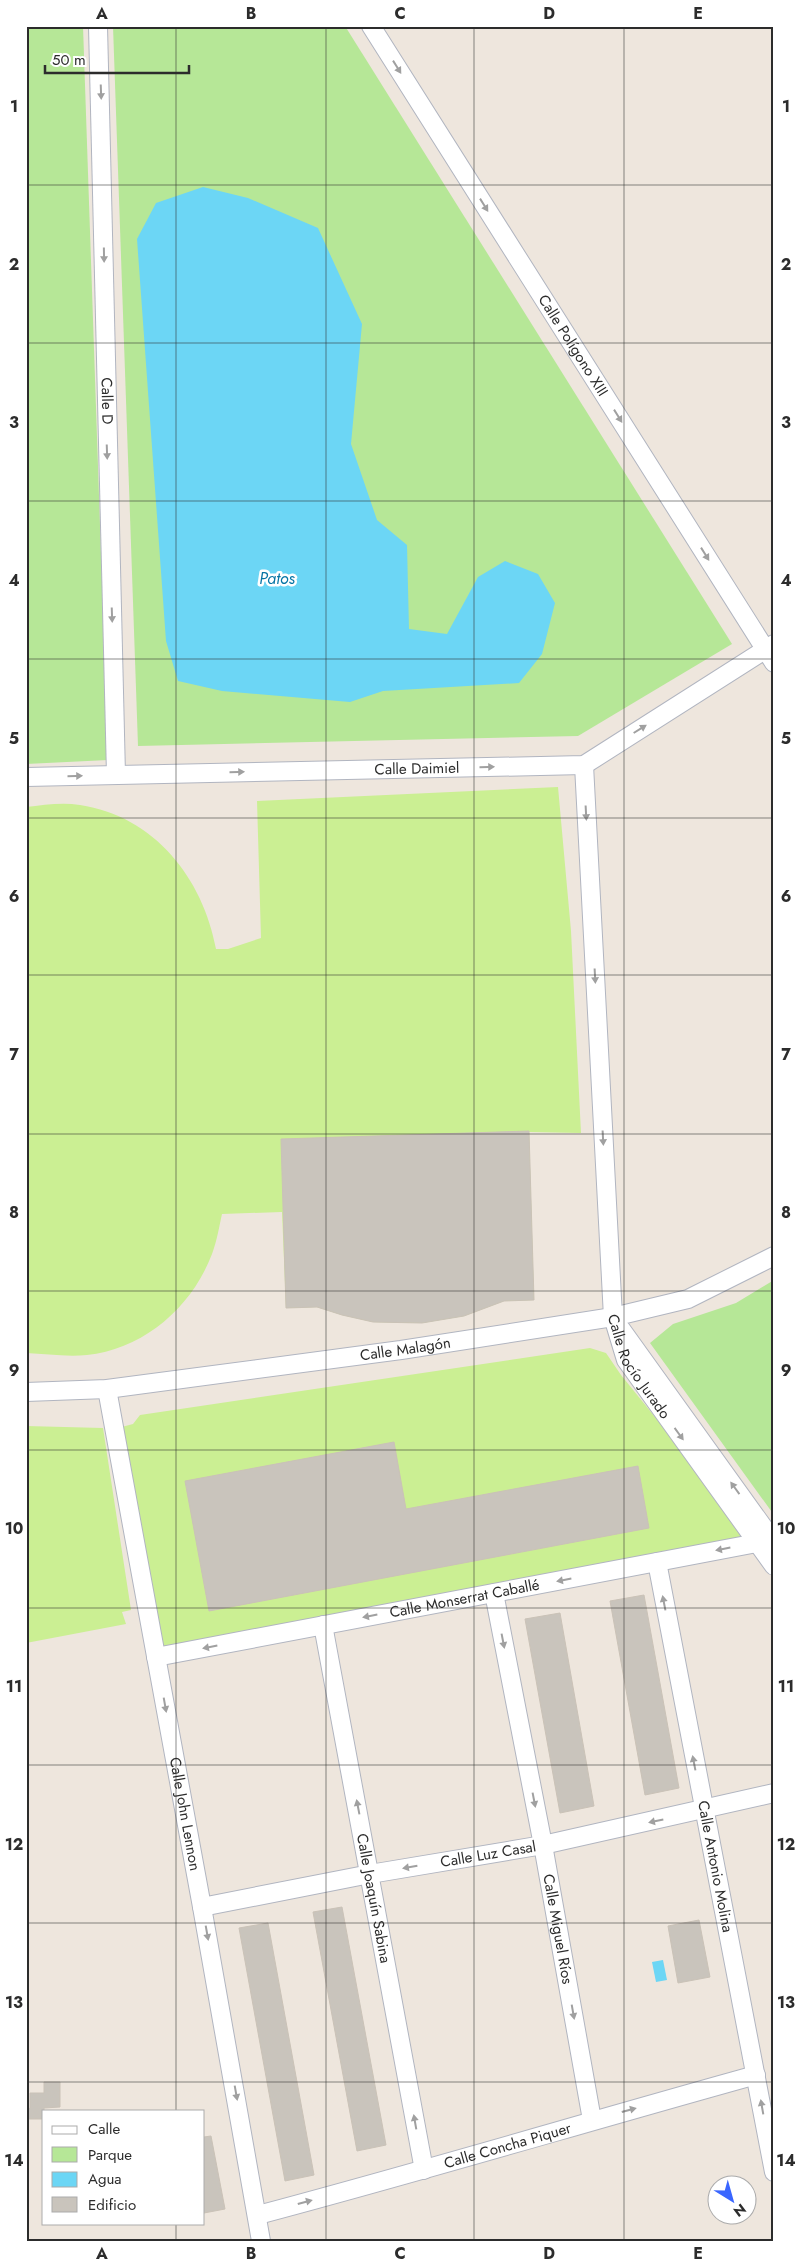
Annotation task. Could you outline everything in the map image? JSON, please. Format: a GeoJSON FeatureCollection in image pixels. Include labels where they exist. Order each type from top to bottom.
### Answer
{"type":"FeatureCollection","features":[{"type":"Feature","properties":{"kind":"street","name":"Calle D"},"geometry":{"type":"LineString","coordinates":[[98,26],[116,775]]}},
{"type":"Feature","properties":{"kind":"street","name":"Calle Polígono XIII"},"geometry":{"type":"LineString","coordinates":[[371,26],[771,652]]}},
{"type":"Feature","properties":{"kind":"street"},"geometry":{"type":"LineString","coordinates":[[612,1316],[584,765],[771,652]]}},
{"type":"Feature","properties":{"kind":"street","name":"Calle Daimiel"},"geometry":{"type":"LineString","coordinates":[[26,776],[584,765]]}},
{"type":"Feature","properties":{"kind":"street","name":"Calle Malagón"},"geometry":{"type":"LineString","coordinates":[[26,1392],[107,1389],[401,1350],[612,1316],[688,1298],[774,1256]]}},
{"type":"Feature","properties":{"kind":"street","name":"Calle Rocío Jurado"},"geometry":{"type":"LineString","coordinates":[[612,1316],[766,1540],[774,1566]]}},
{"type":"Feature","properties":{"kind":"street","name":"Calle John Lennon"},"geometry":{"type":"LineString","coordinates":[[107,1389],[258,2215],[261,2241]]}},
{"type":"Feature","properties":{"kind":"street","name":"Calle Monserrat Caballé"},"geometry":{"type":"LineString","coordinates":[[156,1657],[766,1540]]}},
{"type":"Feature","properties":{"kind":"street","name":"Calle Antonio Molina"},"geometry":{"type":"LineString","coordinates":[[657,1562],[703,1811],[774,2172]]}},
{"type":"Feature","properties":{"kind":"street","name":"Calle Miguel Ríos"},"geometry":{"type":"LineString","coordinates":[[494,1593],[543,1845],[592,2120]]}},
{"type":"Feature","properties":{"kind":"street","name":"Calle Joaquín Sabina"},"geometry":{"type":"LineString","coordinates":[[323,1625],[424,2170]]}},
{"type":"Feature","properties":{"kind":"street","name":"Calle Luz Casal"},"geometry":{"type":"LineString","coordinates":[[202,1907],[370,1874],[543,1845],[774,1794]]}},
{"type":"Feature","properties":{"kind":"street","name":"Calle Concha Piquer"},"geometry":{"type":"LineString","coordinates":[[258,2215],[424,2170],[592,2120],[756,2075]]}},
{"type":"Feature","properties":{"kind":"green space"},"geometry":{"type":"Polygon","coordinates":[[[26,26],[83,26],[108,760],[26,764],[26,26]]]}},
{"type":"Feature","properties":{"kind":"green space"},"geometry":{"type":"Polygon","coordinates":[[[113,26],[345,26],[732,644],[578,736],[138,746],[113,26]]]}},
{"type":"Feature","properties":{"kind":"green space"},"geometry":{"type":"Polygon","coordinates":[[[558,787],[571,931],[581,1133],[529,1132],[534,1300],[504,1301],[464,1316],[422,1323],[373,1322],[317,1307],[286,1308],[282,1212],[222,1214],[217,1239],[203,1273],[179,1308],[163,1322],[128,1344],[108,1351],[87,1355],[64,1356],[26,1353],[26,807],[60,804],[80,805],[107,811],[131,822],[171,854],[187,875],[200,898],[216,949],[228,949],[261,938],[257,801],[558,787]]]}},
{"type":"Feature","properties":{"kind":"green space"},"geometry":{"type":"Polygon","coordinates":[[[774,1280],[774,1515],[650,1343],[673,1324],[736,1303],[774,1280]]]}},
{"type":"Feature","properties":{"kind":"green space"},"geometry":{"type":"Polygon","coordinates":[[[590,1348],[606,1353],[621,1375],[757,1543],[156,1657],[114,1429],[133,1424],[140,1415],[590,1348]]]}},
{"type":"Feature","properties":{"kind":"green space"},"geometry":{"type":"Polygon","coordinates":[[[26,1426],[103,1428],[131,1610],[122,1612],[126,1624],[26,1643],[26,1426]]]}},
{"type":"Feature","properties":{"kind":"water","name":"Patos"},"geometry":{"type":"Polygon","coordinates":[[[203,187],[248,198],[318,228],[362,324],[351,444],[377,520],[407,545],[409,629],[447,634],[478,577],[505,561],[538,574],[555,603],[542,654],[519,683],[383,691],[350,702],[222,691],[178,681],[166,641],[137,239],[156,203],[203,187]]]}},
{"type":"Feature","properties":{"kind":"water"},"geometry":{"type":"Polygon","coordinates":[[[663,1960],[667,1980],[656,1982],[652,1962],[663,1960]]]}},
{"type":"Feature","properties":{"kind":"building"},"geometry":{"type":"Polygon","coordinates":[[[529,1131],[534,1300],[504,1301],[464,1316],[422,1323],[373,1322],[317,1307],[286,1308],[281,1139],[529,1131]]]}},
{"type":"Feature","properties":{"kind":"building"},"geometry":{"type":"Polygon","coordinates":[[[394,1442],[406,1509],[638,1466],[649,1528],[209,1611],[185,1481],[394,1442]]]}},
{"type":"Feature","properties":{"kind":"building"},"geometry":{"type":"Polygon","coordinates":[[[644,1595],[679,1788],[645,1795],[610,1601],[644,1595]]]}},
{"type":"Feature","properties":{"kind":"building"},"geometry":{"type":"Polygon","coordinates":[[[560,1613],[594,1806],[560,1813],[525,1619],[560,1613]]]}},
{"type":"Feature","properties":{"kind":"building"},"geometry":{"type":"Polygon","coordinates":[[[342,1907],[386,2145],[357,2151],[313,1912],[342,1907]]]}},
{"type":"Feature","properties":{"kind":"building"},"geometry":{"type":"Polygon","coordinates":[[[699,1920],[710,1977],[678,1983],[668,1926],[699,1920]]]}},
{"type":"Feature","properties":{"kind":"building"},"geometry":{"type":"Polygon","coordinates":[[[268,1923],[314,2175],[285,2181],[239,1928],[268,1923]]]}},
{"type":"Feature","properties":{"kind":"building"},"geometry":{"type":"Polygon","coordinates":[[[44,2082],[60,2082],[60,2107],[44,2108],[42,2110],[42,2119],[26,2119],[26,2111],[30,2108],[30,2093],[44,2093],[44,2082]]]}},
{"type":"Feature","properties":{"kind":"building"},"geometry":{"type":"Polygon","coordinates":[[[211,2136],[225,2209],[205,2213],[205,2137],[211,2136]]]}}]}
